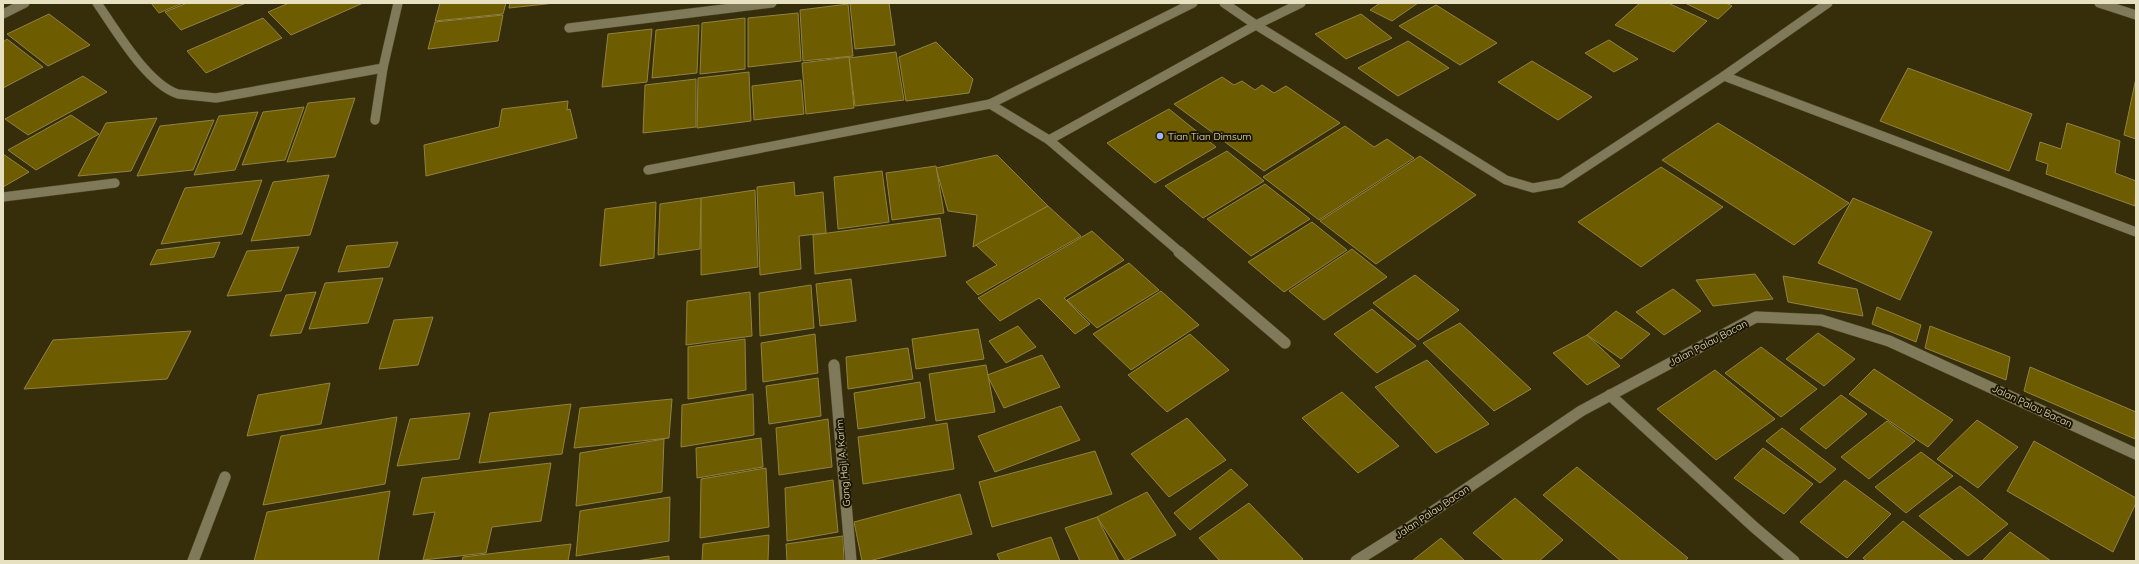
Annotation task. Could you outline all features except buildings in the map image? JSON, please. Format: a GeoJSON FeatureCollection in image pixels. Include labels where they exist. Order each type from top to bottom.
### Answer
{"type":"FeatureCollection","features":[{"type":"Feature","properties":{"kind":"street"},"geometry":{"type":"LineString","coordinates":[[3,14],[25,3]]}},
{"type":"Feature","properties":{"kind":"street"},"geometry":{"type":"LineString","coordinates":[[97,3],[149,75],[172,92],[178,94],[216,98],[383,68]]}},
{"type":"Feature","properties":{"kind":"street"},"geometry":{"type":"LineString","coordinates":[[375,120],[383,68],[398,3]]}},
{"type":"Feature","properties":{"kind":"street"},"geometry":{"type":"LineString","coordinates":[[569,28],[772,3]]}},
{"type":"Feature","properties":{"kind":"street"},"geometry":{"type":"LineString","coordinates":[[648,170],[990,104],[1193,3]]}},
{"type":"Feature","properties":{"kind":"street"},"geometry":{"type":"LineString","coordinates":[[1224,3],[1256,25],[1506,180],[1530,188],[1541,189],[1561,183],[1724,76],[1828,3]]}},
{"type":"Feature","properties":{"kind":"street"},"geometry":{"type":"LineString","coordinates":[[1049,140],[1256,25],[1301,3]]}},
{"type":"Feature","properties":{"kind":"street"},"geometry":{"type":"LineString","coordinates":[[2099,3],[2136,15]]}},
{"type":"Feature","properties":{"kind":"street"},"geometry":{"type":"LineString","coordinates":[[1724,76],[2136,232]]}},
{"type":"Feature","properties":{"kind":"street"},"geometry":{"type":"LineString","coordinates":[[990,104],[1049,140],[1285,343]]}},
{"type":"Feature","properties":{"kind":"street"},"geometry":{"type":"LineString","coordinates":[[3,197],[115,183]]}},
{"type":"Feature","properties":{"kind":"street","name":"Jalan Palau Bacan"},"geometry":{"type":"LineString","coordinates":[[1356,561],[1410,527],[1581,411],[1756,317],[1821,320],[1889,341],[2136,454]]}},
{"type":"Feature","properties":{"kind":"street","name":"Gang Haji A. Karim"},"geometry":{"type":"LineString","coordinates":[[834,365],[846,477],[851,561]]}},
{"type":"Feature","properties":{"kind":"street"},"geometry":{"type":"LineString","coordinates":[[1610,395],[1754,527],[1794,561]]}},
{"type":"Feature","properties":{"kind":"street"},"geometry":{"type":"LineString","coordinates":[[193,561],[225,477]]}},
{"type":"Feature","properties":{"kind":"place","name":"Tian Tian Dimsum"},"geometry":{"type":"Point","coordinates":[1160,136]}}]}
